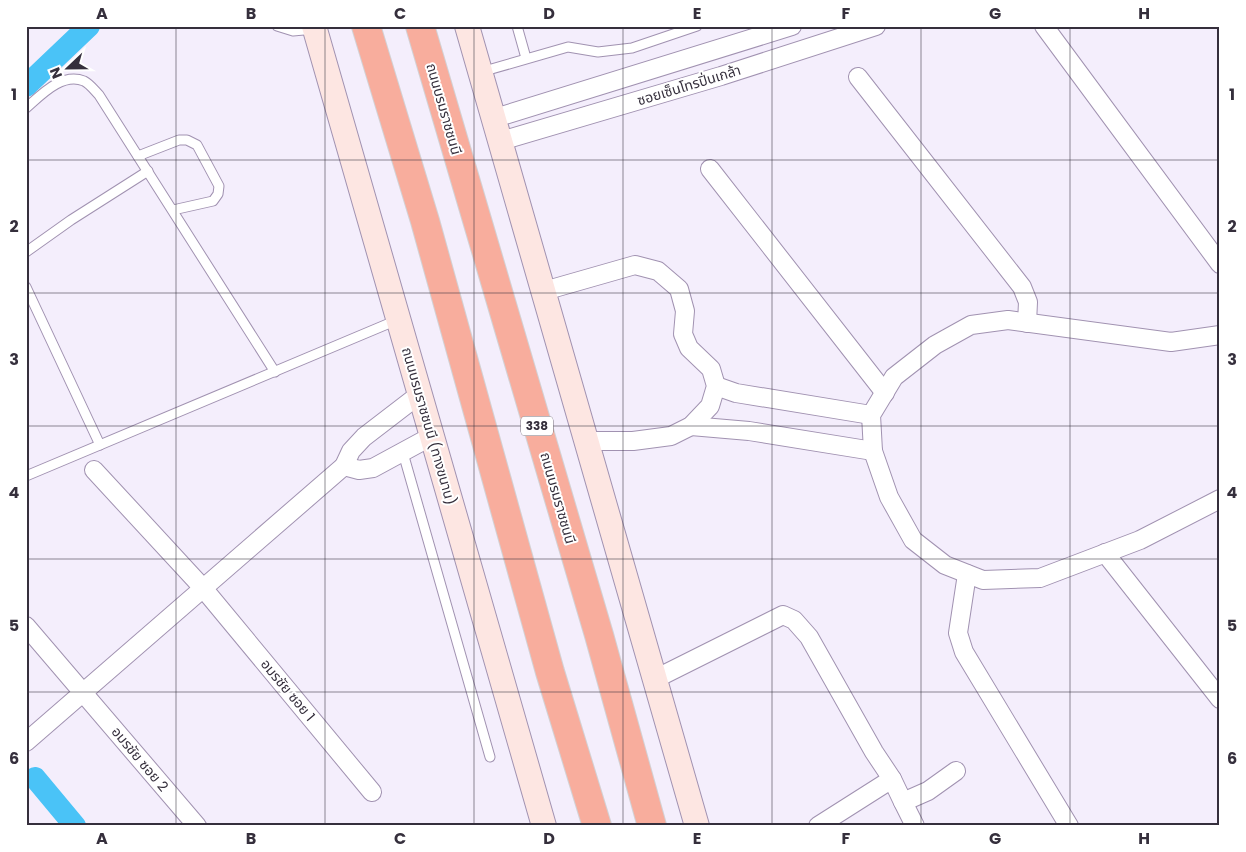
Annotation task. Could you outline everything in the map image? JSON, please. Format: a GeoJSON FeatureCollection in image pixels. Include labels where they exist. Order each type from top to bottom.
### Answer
{"type":"FeatureCollection","features":[{"type":"Feature","properties":{"kind":"highway"},"geometry":{"type":"LineString","coordinates":[[366,26],[428,231],[550,672],[597,826]]}},
{"type":"Feature","properties":{"kind":"highway","name":"ถนนบรมราชชนนี"},"geometry":{"type":"LineString","coordinates":[[420,26],[599,635],[652,826]]}},
{"type":"Feature","properties":{"kind":"main road"},"geometry":{"type":"LineString","coordinates":[[467,26],[697,826]]}},
{"type":"Feature","properties":{"kind":"main road","name":"ถนนบรมราชชนนี (ทางขนาน)"},"geometry":{"type":"LineString","coordinates":[[314,28],[544,826]]}},
{"type":"Feature","properties":{"kind":"street","name":"ซอยเซ็นโทรปิ่นเกล้า"},"geometry":{"type":"LineString","coordinates":[[495,118],[792,26]]}},
{"type":"Feature","properties":{"kind":"street","name":"ซอยเซ็นโทรปิ่นเกล้า"},"geometry":{"type":"LineString","coordinates":[[501,141],[721,76],[876,26]]}},
{"type":"Feature","properties":{"kind":"street"},"geometry":{"type":"LineString","coordinates":[[1044,26],[1220,264]]}},
{"type":"Feature","properties":{"kind":"street"},"geometry":{"type":"LineString","coordinates":[[858,77],[1022,287],[1028,302],[1027,323]]}},
{"type":"Feature","properties":{"kind":"street"},"geometry":{"type":"LineString","coordinates":[[710,169],[885,394]]}},
{"type":"Feature","properties":{"kind":"street"},"geometry":{"type":"LineString","coordinates":[[544,291],[635,264],[658,271],[679,289],[686,311],[683,334],[689,348],[711,370],[716,386],[710,406],[691,426],[671,436],[633,441],[587,441]]}},
{"type":"Feature","properties":{"kind":"street"},"geometry":{"type":"LineString","coordinates":[[1220,336],[1171,342],[1008,320],[971,326],[928,350],[894,377],[871,415],[873,451],[889,497],[913,540],[945,565],[983,580],[1040,578],[1140,540],[1220,498]]}},
{"type":"Feature","properties":{"kind":"street"},"geometry":{"type":"LineString","coordinates":[[716,386],[736,393],[871,415]]}},
{"type":"Feature","properties":{"kind":"street"},"geometry":{"type":"LineString","coordinates":[[26,742],[344,466],[351,451],[364,438],[420,394]]}},
{"type":"Feature","properties":{"kind":"street"},"geometry":{"type":"LineString","coordinates":[[691,426],[749,431],[873,451]]}},
{"type":"Feature","properties":{"kind":"street"},"geometry":{"type":"LineString","coordinates":[[344,466],[360,470],[373,468],[432,436]]}},
{"type":"Feature","properties":{"kind":"street","name":"อมรชัย ซอย 1"},"geometry":{"type":"LineString","coordinates":[[94,470],[203,588],[372,792]]}},
{"type":"Feature","properties":{"kind":"street"},"geometry":{"type":"LineString","coordinates":[[1105,553],[1220,699]]}},
{"type":"Feature","properties":{"kind":"street"},"geometry":{"type":"LineString","coordinates":[[967,574],[958,633],[964,652],[1069,826]]}},
{"type":"Feature","properties":{"kind":"street"},"geometry":{"type":"LineString","coordinates":[[655,679],[783,615],[794,620],[809,637],[874,752],[892,779],[915,826]]}},
{"type":"Feature","properties":{"kind":"street","name":"อมรชัย ซอย 2"},"geometry":{"type":"LineString","coordinates":[[26,626],[197,826]]}},
{"type":"Feature","properties":{"kind":"street"},"geometry":{"type":"LineString","coordinates":[[903,802],[928,791],[956,771]]}},
{"type":"Feature","properties":{"kind":"street"},"geometry":{"type":"LineString","coordinates":[[818,826],[892,779]]}},
{"type":"Feature","properties":{"kind":"lane"},"geometry":{"type":"LineString","coordinates":[[277,26],[293,31],[314,28]]}},
{"type":"Feature","properties":{"kind":"lane"},"geometry":{"type":"LineString","coordinates":[[517,26],[526,58]]}},
{"type":"Feature","properties":{"kind":"lane"},"geometry":{"type":"LineString","coordinates":[[481,72],[568,47],[598,52],[632,48],[698,26]]}},
{"type":"Feature","properties":{"kind":"lane"},"geometry":{"type":"LineString","coordinates":[[26,108],[40,95],[59,82],[72,80],[85,82],[99,95],[275,372]]}},
{"type":"Feature","properties":{"kind":"lane"},"geometry":{"type":"LineString","coordinates":[[138,156],[179,140],[188,140],[196,144],[219,186],[218,194],[213,200],[173,210]]}},
{"type":"Feature","properties":{"kind":"lane"},"geometry":{"type":"LineString","coordinates":[[26,252],[71,220],[148,171]]}},
{"type":"Feature","properties":{"kind":"lane"},"geometry":{"type":"LineString","coordinates":[[26,287],[100,445]]}},
{"type":"Feature","properties":{"kind":"lane"},"geometry":{"type":"LineString","coordinates":[[26,476],[398,320]]}},
{"type":"Feature","properties":{"kind":"lane"},"geometry":{"type":"LineString","coordinates":[[402,453],[490,757]]}},
{"type":"Feature","properties":{"kind":"waterway"},"geometry":{"type":"LineString","coordinates":[[26,86],[89,26]]}},
{"type":"Feature","properties":{"kind":"waterway"},"geometry":{"type":"LineString","coordinates":[[35,778],[75,826]]}}]}
